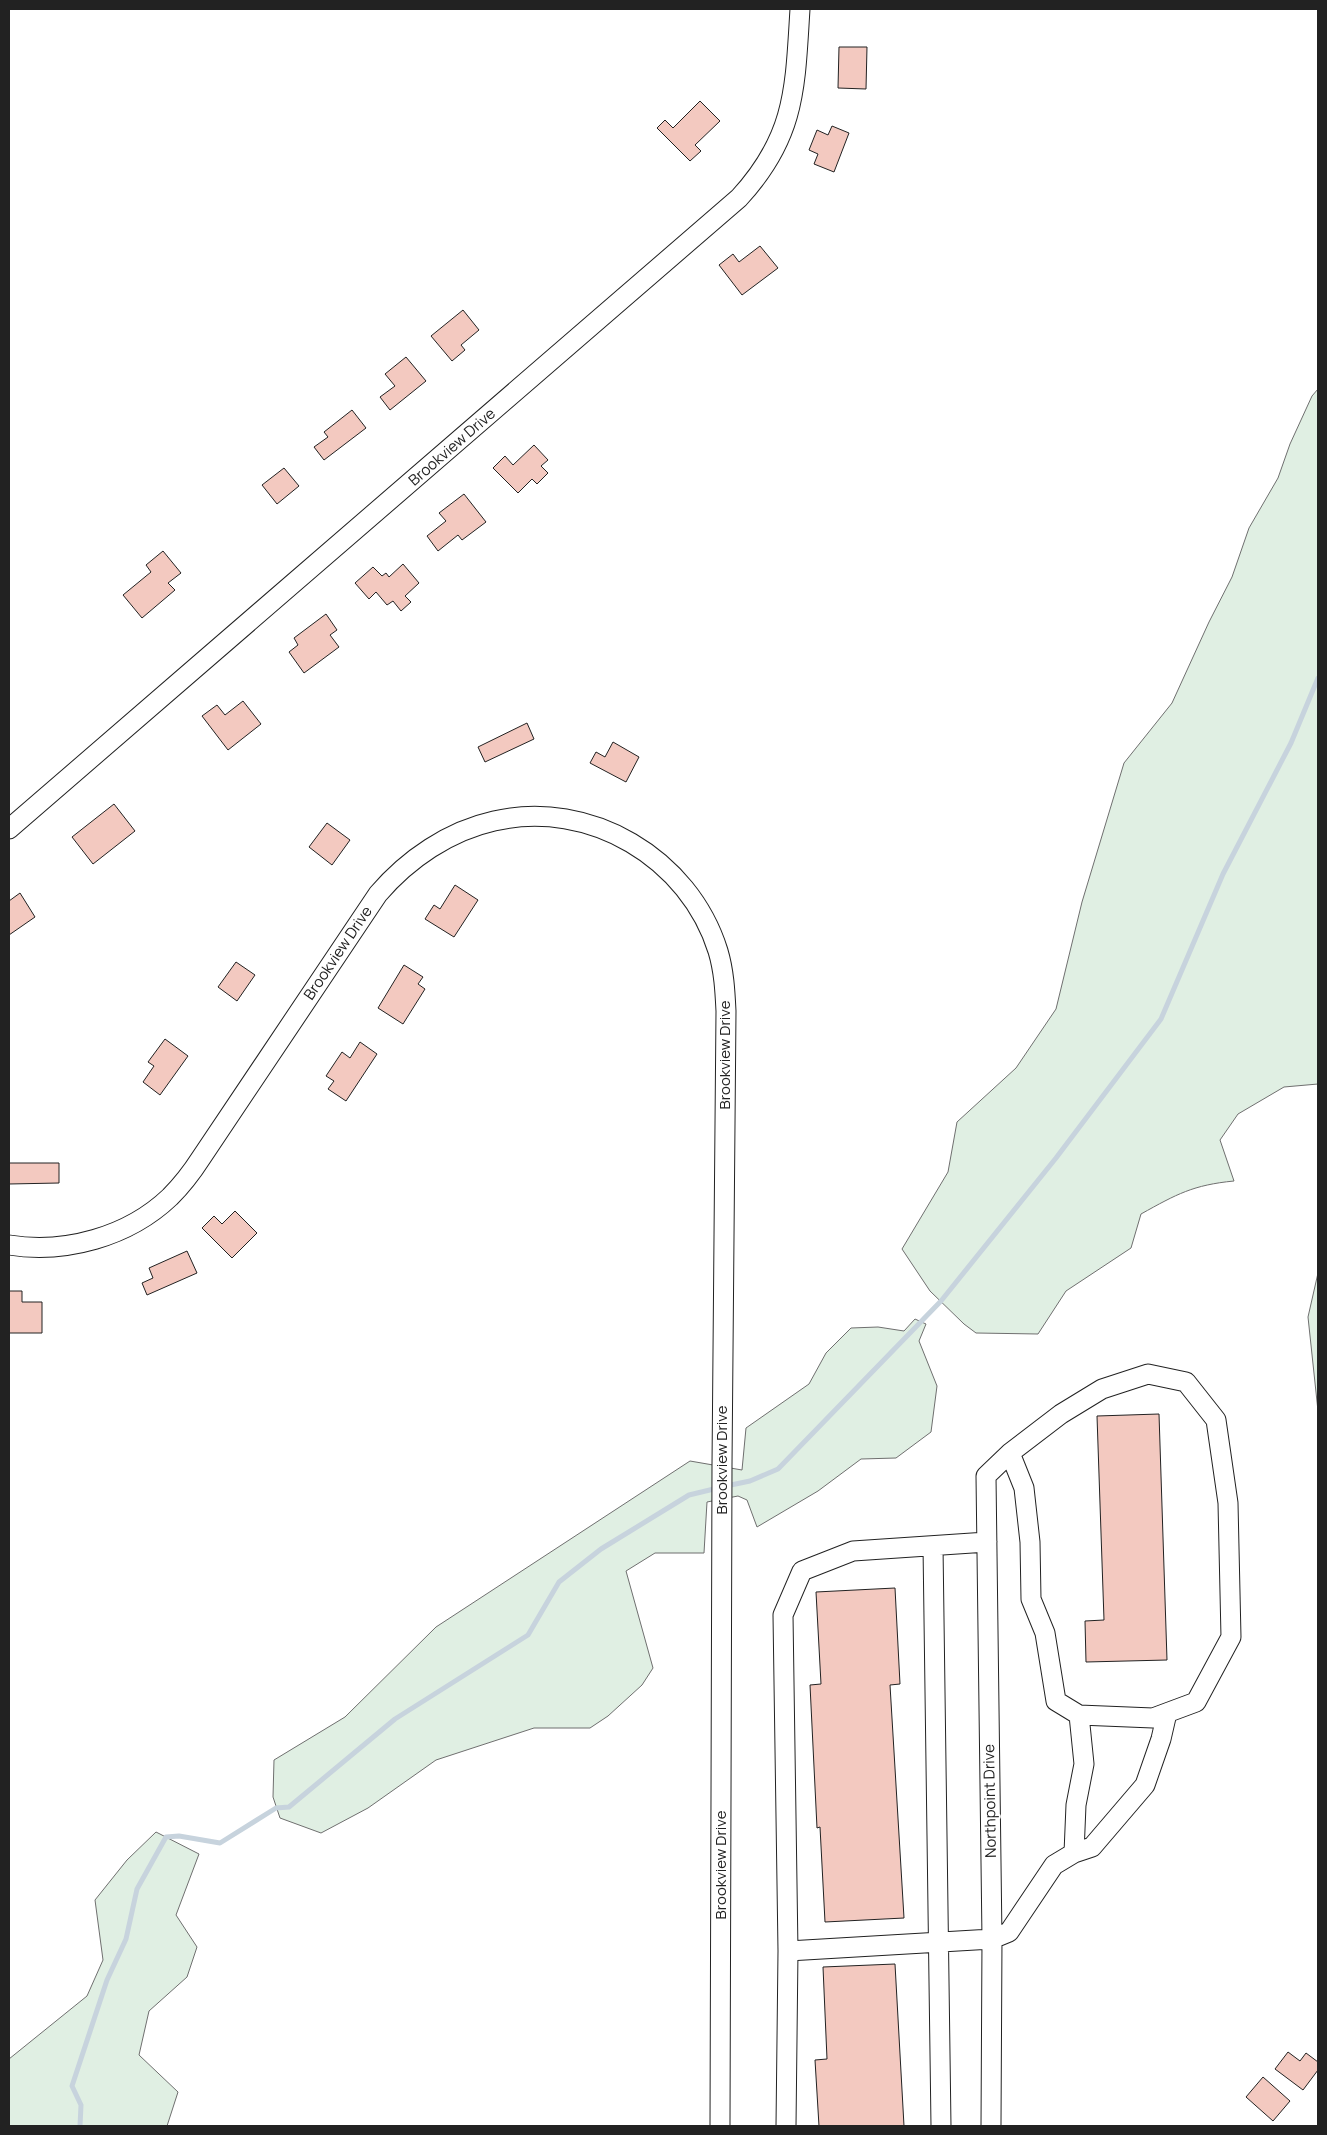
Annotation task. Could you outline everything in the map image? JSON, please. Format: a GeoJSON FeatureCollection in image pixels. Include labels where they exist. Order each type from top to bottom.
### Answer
{"type":"FeatureCollection","features":[{"type":"Feature","properties":{"kind":"street","name":"Brookview Drive"},"geometry":{"type":"LineString","coordinates":[[9,829],[739,198],[757,178],[771,157],[784,129],[792,100],[800,9]]}},
{"type":"Feature","properties":{"kind":"street","name":"Brookview Drive"},"geometry":{"type":"LineString","coordinates":[[9,1245],[51,1247],[82,1243],[106,1236],[131,1225],[170,1198],[186,1180],[378,894],[390,880],[422,854],[457,834],[475,826],[502,820],[535,816],[555,817],[595,826],[637,846],[664,866],[678,881],[702,914],[718,951],[723,971],[726,1018],[722,1465],[720,2126]]}},
{"type":"Feature","properties":{"kind":"street"},"geometry":{"type":"LineString","coordinates":[[1148,1374],[1186,1382],[1216,1420],[1228,1503],[1231,1637],[1196,1702],[1167,1713],[1153,1718],[1078,1715],[1056,1702],[1045,1633],[1031,1599],[1030,1542],[1024,1488],[1010,1453],[1061,1414],[1102,1389],[1148,1374]]}},
{"type":"Feature","properties":{"kind":"street","name":"Northpoint Drive"},"geometry":{"type":"LineString","coordinates":[[991,2126],[992,1939],[986,1476],[1010,1453]]}},
{"type":"Feature","properties":{"kind":"street"},"geometry":{"type":"LineString","coordinates":[[786,2126],[788,1951],[783,1615],[802,1571],[853,1551],[987,1542]]}},
{"type":"Feature","properties":{"kind":"street"},"geometry":{"type":"LineString","coordinates":[[933,1546],[935,1806],[941,2126]]}},
{"type":"Feature","properties":{"kind":"street"},"geometry":{"type":"LineString","coordinates":[[788,1951],[992,1939],[1009,1932],[1054,1865],[1074,1853],[1092,1847],[1145,1785],[1162,1739],[1167,1713]]}},
{"type":"Feature","properties":{"kind":"street"},"geometry":{"type":"LineString","coordinates":[[1074,1853],[1076,1805],[1084,1764],[1078,1715]]}},
{"type":"Feature","properties":{"kind":"green space"},"geometry":{"type":"Polygon","coordinates":[[[1318,389],[1318,1084],[1284,1087],[1238,1114],[1220,1140],[1234,1181],[1196,1188],[1141,1214],[1131,1248],[1066,1291],[1038,1334],[976,1333],[930,1291],[902,1249],[948,1172],[957,1122],[1016,1068],[1056,1009],[1082,902],[1124,763],[1172,703],[1232,577],[1249,528],[1278,478],[1290,444],[1312,396],[1318,389]]]}},
{"type":"Feature","properties":{"kind":"green space"},"geometry":{"type":"Polygon","coordinates":[[[1318,1273],[1318,1411],[1308,1317],[1318,1273]]]}},
{"type":"Feature","properties":{"kind":"green space"},"geometry":{"type":"Polygon","coordinates":[[[915,1319],[926,1324],[919,1341],[937,1386],[931,1432],[896,1458],[861,1459],[818,1491],[757,1527],[747,1500],[738,1496],[707,1502],[704,1553],[655,1553],[626,1571],[653,1668],[642,1685],[608,1716],[590,1728],[534,1728],[436,1760],[368,1808],[321,1833],[280,1818],[273,1797],[274,1760],[345,1717],[436,1627],[690,1461],[742,1470],[746,1428],[809,1384],[826,1353],[851,1328],[878,1327],[904,1331],[915,1319]]]}},
{"type":"Feature","properties":{"kind":"green space"},"geometry":{"type":"Polygon","coordinates":[[[156,1832],[199,1854],[176,1915],[197,1947],[187,1977],[149,2011],[139,2055],[178,2092],[167,2126],[9,2126],[9,2059],[87,1996],[103,1960],[95,1900],[127,1860],[156,1832]]]}},
{"type":"Feature","properties":{"kind":"building"},"geometry":{"type":"Polygon","coordinates":[[[839,47],[867,47],[866,89],[838,88],[839,47]]]}},
{"type":"Feature","properties":{"kind":"building"},"geometry":{"type":"Polygon","coordinates":[[[700,101],[720,121],[695,145],[701,151],[690,161],[657,128],[665,120],[673,128],[700,101]]]}},
{"type":"Feature","properties":{"kind":"building"},"geometry":{"type":"Polygon","coordinates":[[[832,126],[849,133],[834,172],[814,164],[818,154],[809,150],[817,130],[828,135],[832,126]]]}},
{"type":"Feature","properties":{"kind":"building"},"geometry":{"type":"Polygon","coordinates":[[[760,246],[778,268],[742,295],[719,265],[733,254],[739,262],[760,246]]]}},
{"type":"Feature","properties":{"kind":"building"},"geometry":{"type":"Polygon","coordinates":[[[463,310],[479,330],[461,345],[465,350],[452,361],[431,336],[463,310]]]}},
{"type":"Feature","properties":{"kind":"building"},"geometry":{"type":"Polygon","coordinates":[[[406,357],[426,381],[390,410],[380,397],[395,386],[385,374],[406,357]]]}},
{"type":"Feature","properties":{"kind":"building"},"geometry":{"type":"Polygon","coordinates":[[[352,410],[366,428],[324,460],[314,447],[328,437],[324,432],[352,410]]]}},
{"type":"Feature","properties":{"kind":"building"},"geometry":{"type":"Polygon","coordinates":[[[534,445],[548,460],[541,466],[548,473],[537,484],[532,479],[518,493],[493,468],[505,456],[513,465],[534,445]]]}},
{"type":"Feature","properties":{"kind":"building"},"geometry":{"type":"Polygon","coordinates":[[[284,468],[299,486],[277,504],[262,485],[284,468]]]}},
{"type":"Feature","properties":{"kind":"building"},"geometry":{"type":"Polygon","coordinates":[[[464,494],[486,522],[462,540],[458,535],[438,551],[427,536],[446,521],[439,513],[464,494]]]}},
{"type":"Feature","properties":{"kind":"building"},"geometry":{"type":"Polygon","coordinates":[[[163,551],[181,573],[168,583],[175,590],[142,618],[123,595],[151,572],[146,565],[163,551]]]}},
{"type":"Feature","properties":{"kind":"building"},"geometry":{"type":"Polygon","coordinates":[[[403,564],[419,583],[405,596],[411,602],[401,611],[393,601],[387,605],[376,592],[369,599],[355,583],[373,567],[382,576],[386,573],[389,577],[403,564]]]}},
{"type":"Feature","properties":{"kind":"building"},"geometry":{"type":"Polygon","coordinates":[[[326,614],[337,630],[330,635],[339,647],[304,673],[289,652],[298,645],[294,638],[326,614]]]}},
{"type":"Feature","properties":{"kind":"building"},"geometry":{"type":"Polygon","coordinates":[[[243,701],[261,724],[228,750],[202,716],[217,705],[225,715],[243,701]]]}},
{"type":"Feature","properties":{"kind":"building"},"geometry":{"type":"Polygon","coordinates":[[[527,723],[534,739],[485,762],[478,747],[527,723]]]}},
{"type":"Feature","properties":{"kind":"building"},"geometry":{"type":"Polygon","coordinates":[[[613,742],[639,757],[626,782],[590,763],[596,752],[605,757],[613,742]]]}},
{"type":"Feature","properties":{"kind":"building"},"geometry":{"type":"Polygon","coordinates":[[[114,804],[135,831],[93,864],[72,837],[114,804]]]}},
{"type":"Feature","properties":{"kind":"building"},"geometry":{"type":"Polygon","coordinates":[[[327,823],[350,840],[332,865],[309,847],[327,823]]]}},
{"type":"Feature","properties":{"kind":"building"},"geometry":{"type":"Polygon","coordinates":[[[455,885],[478,900],[454,937],[425,919],[434,905],[440,909],[455,885]]]}},
{"type":"Feature","properties":{"kind":"building"},"geometry":{"type":"Polygon","coordinates":[[[20,893],[35,917],[9,935],[9,901],[20,893]]]}},
{"type":"Feature","properties":{"kind":"building"},"geometry":{"type":"Polygon","coordinates":[[[236,962],[255,975],[237,1001],[218,987],[236,962]]]}},
{"type":"Feature","properties":{"kind":"building"},"geometry":{"type":"Polygon","coordinates":[[[404,965],[423,977],[418,984],[425,989],[403,1024],[378,1008],[404,965]]]}},
{"type":"Feature","properties":{"kind":"building"},"geometry":{"type":"Polygon","coordinates":[[[165,1039],[188,1056],[160,1095],[143,1082],[154,1066],[148,1062],[165,1039]]]}},
{"type":"Feature","properties":{"kind":"building"},"geometry":{"type":"Polygon","coordinates":[[[360,1042],[377,1054],[346,1101],[328,1089],[334,1081],[326,1076],[342,1052],[350,1058],[360,1042]]]}},
{"type":"Feature","properties":{"kind":"building"},"geometry":{"type":"Polygon","coordinates":[[[9,1163],[59,1163],[59,1183],[9,1184],[9,1163]]]}},
{"type":"Feature","properties":{"kind":"building"},"geometry":{"type":"Polygon","coordinates":[[[235,1211],[257,1233],[232,1258],[202,1228],[214,1216],[222,1224],[235,1211]]]}},
{"type":"Feature","properties":{"kind":"building"},"geometry":{"type":"Polygon","coordinates":[[[187,1251],[197,1273],[147,1295],[142,1283],[153,1278],[149,1268],[187,1251]]]}},
{"type":"Feature","properties":{"kind":"building"},"geometry":{"type":"Polygon","coordinates":[[[9,1291],[22,1291],[22,1302],[42,1302],[42,1333],[9,1333],[9,1291]]]}},
{"type":"Feature","properties":{"kind":"building"},"geometry":{"type":"Polygon","coordinates":[[[1159,1414],[1167,1660],[1086,1662],[1085,1621],[1104,1620],[1097,1416],[1159,1414]]]}},
{"type":"Feature","properties":{"kind":"building"},"geometry":{"type":"Polygon","coordinates":[[[895,1588],[900,1684],[890,1685],[904,1918],[825,1922],[820,1827],[817,1828],[810,1685],[821,1684],[816,1592],[895,1588]]]}},
{"type":"Feature","properties":{"kind":"building"},"geometry":{"type":"Polygon","coordinates":[[[895,1964],[904,2126],[819,2126],[815,2060],[827,2059],[823,1967],[895,1964]]]}},
{"type":"Feature","properties":{"kind":"building"},"geometry":{"type":"Polygon","coordinates":[[[1288,2052],[1300,2061],[1306,2053],[1318,2062],[1318,2070],[1303,2090],[1275,2069],[1288,2052]]]}},
{"type":"Feature","properties":{"kind":"building"},"geometry":{"type":"Polygon","coordinates":[[[1263,2077],[1290,2101],[1273,2121],[1246,2097],[1263,2077]]]}},
{"type":"Feature","properties":{"kind":"waterway"},"geometry":{"type":"LineString","coordinates":[[726,1486],[750,1481],[778,1469],[941,1301],[1056,1158],[1161,1019],[1223,874],[1291,743],[1318,678]]}},
{"type":"Feature","properties":{"kind":"waterway"},"geometry":{"type":"LineString","coordinates":[[80,2126],[81,2105],[72,2086],[107,1980],[126,1939],[137,1889],[166,1837],[179,1836],[220,1843],[276,1808],[289,1807],[395,1719],[528,1635],[559,1582],[601,1549],[689,1495],[718,1488]]}}]}
